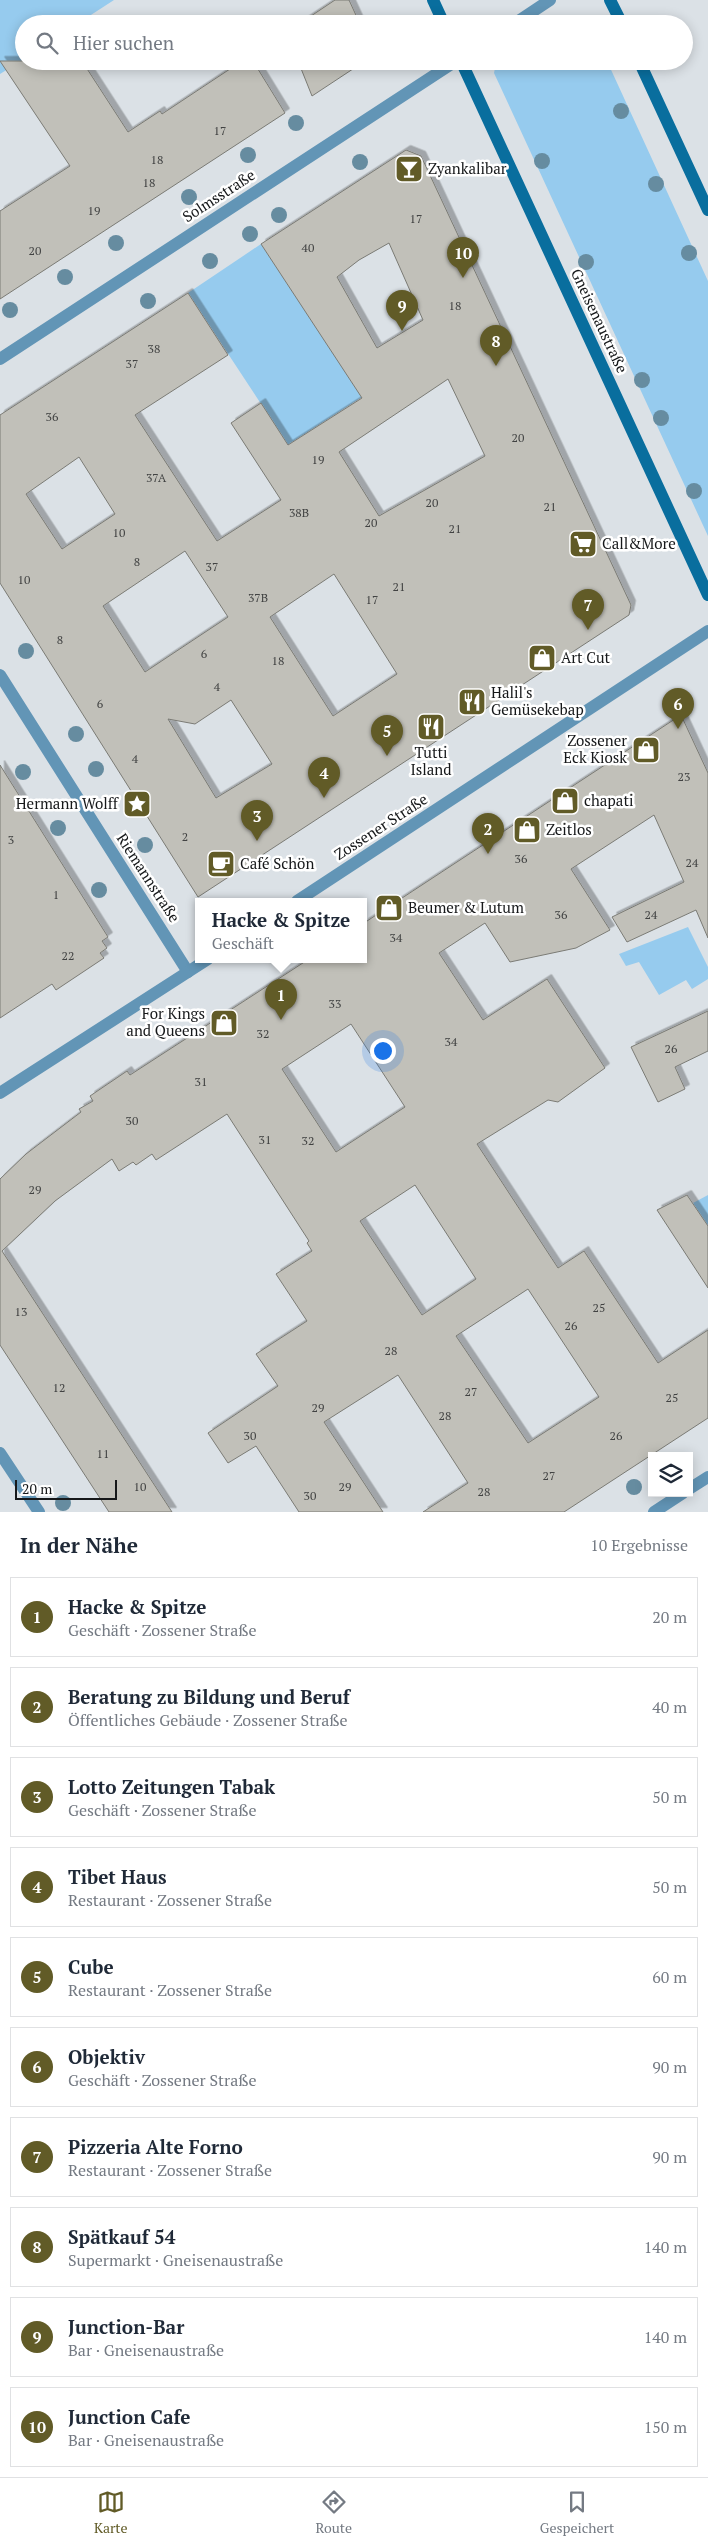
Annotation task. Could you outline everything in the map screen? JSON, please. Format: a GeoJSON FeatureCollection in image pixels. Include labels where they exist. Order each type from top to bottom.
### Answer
{"type":"FeatureCollection","features":[{"type":"Feature","properties":{"kind":"main road"},"geometry":{"type":"LineString","coordinates":[[433,0],[440,15]]}},
{"type":"Feature","properties":{"kind":"main road"},"geometry":{"type":"LineString","coordinates":[[610,0],[618,15]]}},
{"type":"Feature","properties":{"kind":"main road","name":"Gneisenaustraße"},"geometry":{"type":"LineString","coordinates":[[465,70],[708,595]]}},
{"type":"Feature","properties":{"kind":"main road"},"geometry":{"type":"LineString","coordinates":[[643,70],[708,210]]}},
{"type":"Feature","properties":{"kind":"street"},"geometry":{"type":"LineString","coordinates":[[528,15],[550,0]]}},
{"type":"Feature","properties":{"kind":"street","name":"Solmsstraße"},"geometry":{"type":"LineString","coordinates":[[0,359],[442,70]]}},
{"type":"Feature","properties":{"kind":"street","name":"Zossener Straße"},"geometry":{"type":"LineString","coordinates":[[302,898],[708,631]]}},
{"type":"Feature","properties":{"kind":"street","name":"Riemannstraße"},"geometry":{"type":"LineString","coordinates":[[0,675],[188,972]]}},
{"type":"Feature","properties":{"kind":"street"},"geometry":{"type":"LineString","coordinates":[[0,1094],[202,963]]}},
{"type":"Feature","properties":{"kind":"street"},"geometry":{"type":"LineString","coordinates":[[0,1453],[39,1512]]}},
{"type":"Feature","properties":{"kind":"street"},"geometry":{"type":"LineString","coordinates":[[693,1486],[708,1477]]}},
{"type":"Feature","properties":{"kind":"street"},"geometry":{"type":"LineString","coordinates":[[654,1512],[677,1497]]}},
{"type":"Feature","properties":{"kind":"shaded area"},"geometry":{"type":"Polygon","coordinates":[[[0,0],[114,0],[91,15],[15,15],[15,65],[0,74],[0,0]]]}},
{"type":"Feature","properties":{"kind":"shaded area"},"geometry":{"type":"Polygon","coordinates":[[[495,70],[611,70],[708,281],[708,536],[494,73],[495,70]]]}},
{"type":"Feature","properties":{"kind":"shaded area"},"geometry":{"type":"Polygon","coordinates":[[[261,244],[362,397],[288,445],[188,293],[261,244]]]}},
{"type":"Feature","properties":{"kind":"shaded area"},"geometry":{"type":"Polygon","coordinates":[[[688,927],[708,967],[708,979],[692,989],[686,980],[659,995],[639,962],[626,966],[619,954],[688,927]]]}},
{"type":"Feature","properties":{"kind":"shaded area"},"geometry":{"type":"Polygon","coordinates":[[[708,1195],[708,1226],[693,1203],[708,1195]]]}},
{"type":"Feature","properties":{"kind":"building"},"geometry":{"type":"Polygon","coordinates":[[[335,0],[349,0],[356,15],[312,15],[335,0]]]}},
{"type":"Feature","properties":{"kind":"building"},"geometry":{"type":"Polygon","coordinates":[[[0,61],[15,61],[15,70],[88,70],[128,132],[160,111],[162,114],[228,70],[259,70],[285,113],[0,299],[0,211],[70,166],[0,61]]]}},
{"type":"Feature","properties":{"kind":"building"},"geometry":{"type":"Polygon","coordinates":[[[302,70],[351,70],[312,96],[302,70]]]}},
{"type":"Feature","properties":{"kind":"building"},"geometry":{"type":"Polygon","coordinates":[[[406,150],[421,156],[631,605],[629,615],[198,897],[0,583],[0,415],[188,293],[228,355],[135,415],[217,541],[281,500],[231,423],[261,403],[288,445],[362,398],[261,244],[406,150]],[[389,243],[359,260],[337,277],[377,348],[423,320],[389,243]],[[448,379],[339,452],[379,516],[485,456],[448,379]],[[79,457],[26,494],[62,549],[115,514],[79,457]],[[185,551],[103,606],[145,672],[228,617],[185,551]],[[334,574],[270,617],[333,716],[397,674],[334,574]],[[231,700],[195,724],[168,719],[216,798],[272,764],[231,700]]]}},
{"type":"Feature","properties":{"kind":"building"},"geometry":{"type":"Polygon","coordinates":[[[681,715],[708,773],[708,938],[696,910],[627,942],[612,917],[684,882],[654,815],[571,869],[610,930],[576,948],[510,962],[485,923],[439,953],[483,1020],[547,979],[605,1068],[558,1102],[548,1100],[477,1144],[558,1268],[584,1251],[658,1363],[708,1330],[708,1418],[656,1452],[648,1452],[648,1457],[564,1512],[423,1512],[468,1483],[398,1375],[324,1422],[383,1512],[299,1512],[256,1446],[228,1463],[208,1433],[278,1386],[256,1354],[307,1321],[276,1274],[312,1251],[307,1243],[309,1241],[227,1114],[156,1160],[152,1154],[136,1165],[133,1162],[119,1171],[112,1159],[55,1201],[2,1251],[172,1512],[109,1512],[0,1345],[0,1179],[26,1154],[81,1112],[79,1109],[93,1101],[90,1096],[127,1071],[130,1075],[303,963],[367,963],[367,921],[681,715]],[[351,1024],[282,1069],[336,1152],[405,1107],[351,1024]],[[415,1185],[360,1221],[422,1315],[476,1279],[415,1185]],[[528,1289],[456,1336],[528,1443],[599,1397],[528,1289]]]}},
{"type":"Feature","properties":{"kind":"building"},"geometry":{"type":"Polygon","coordinates":[[[0,765],[108,937],[102,941],[107,948],[100,953],[104,958],[56,990],[52,984],[0,1018],[0,765]]]}},
{"type":"Feature","properties":{"kind":"building"},"geometry":{"type":"Polygon","coordinates":[[[708,1011],[708,1051],[675,1067],[685,1089],[658,1102],[631,1047],[708,1011]]]}},
{"type":"Feature","properties":{"kind":"building"},"geometry":{"type":"Polygon","coordinates":[[[687,1195],[708,1226],[708,1288],[657,1210],[687,1195]]]}},
{"type":"Feature","properties":{"kind":"place","name":"Zyankalibar"},"geometry":{"type":"Point","coordinates":[409,169]}},
{"type":"Feature","properties":{"kind":"place","name":"Junction Cafe"},"geometry":{"type":"Point","coordinates":[463,278]}},
{"type":"Feature","properties":{"kind":"place","name":"Junction-Bar"},"geometry":{"type":"Point","coordinates":[402,331]}},
{"type":"Feature","properties":{"kind":"place","name":"Spätkauf 54"},"geometry":{"type":"Point","coordinates":[496,366]}},
{"type":"Feature","properties":{"kind":"place","name":"Call&More"},"geometry":{"type":"Point","coordinates":[583,544]}},
{"type":"Feature","properties":{"kind":"place","name":"Pizzeria Alte Forno"},"geometry":{"type":"Point","coordinates":[588,630]}},
{"type":"Feature","properties":{"kind":"place","name":"Art Cut"},"geometry":{"type":"Point","coordinates":[542,658]}},
{"type":"Feature","properties":{"kind":"place","name":"Halil's Gemüsekebap"},"geometry":{"type":"Point","coordinates":[472,702]}},
{"type":"Feature","properties":{"kind":"place","name":"Tutti Island"},"geometry":{"type":"Point","coordinates":[431,727]}},
{"type":"Feature","properties":{"kind":"place","name":"Objektiv"},"geometry":{"type":"Point","coordinates":[678,729]}},
{"type":"Feature","properties":{"kind":"place","name":"Zossener Eck Kiosk"},"geometry":{"type":"Point","coordinates":[646,750]}},
{"type":"Feature","properties":{"kind":"place","name":"Cube"},"geometry":{"type":"Point","coordinates":[387,756]}},
{"type":"Feature","properties":{"kind":"place","name":"Tibet Haus"},"geometry":{"type":"Point","coordinates":[324,798]}},
{"type":"Feature","properties":{"kind":"place","name":"chapati"},"geometry":{"type":"Point","coordinates":[565,801]}},
{"type":"Feature","properties":{"kind":"place","name":"Hermann Wolff"},"geometry":{"type":"Point","coordinates":[137,804]}},
{"type":"Feature","properties":{"kind":"place","name":"Zeitlos"},"geometry":{"type":"Point","coordinates":[527,830]}},
{"type":"Feature","properties":{"kind":"place","name":"Lotto Zeitungen Tabak"},"geometry":{"type":"Point","coordinates":[257,841]}},
{"type":"Feature","properties":{"kind":"place","name":"Beratung zu Bildung und Beruf"},"geometry":{"type":"Point","coordinates":[488,854]}},
{"type":"Feature","properties":{"kind":"place","name":"Café Schön"},"geometry":{"type":"Point","coordinates":[221,864]}},
{"type":"Feature","properties":{"kind":"place","name":"Beumer & Lutum"},"geometry":{"type":"Point","coordinates":[389,908]}},
{"type":"Feature","properties":{"kind":"place","name":"Hacke & Spitze"},"geometry":{"type":"Point","coordinates":[281,1020]}},
{"type":"Feature","properties":{"kind":"place","name":"For Kings and Queens"},"geometry":{"type":"Point","coordinates":[224,1023]}}]}
